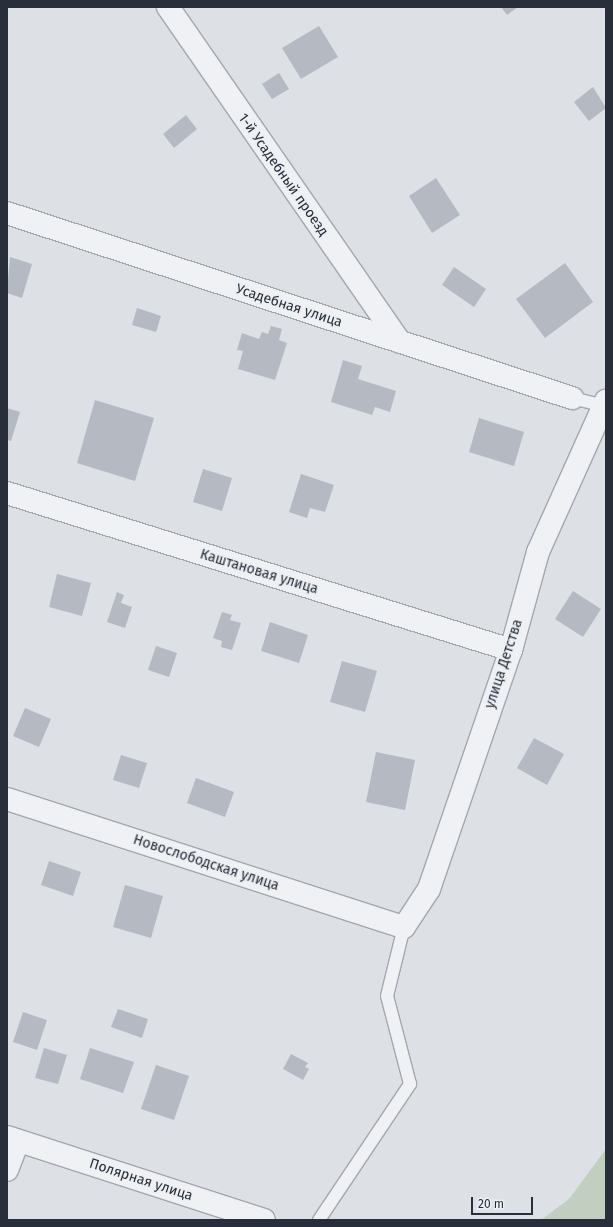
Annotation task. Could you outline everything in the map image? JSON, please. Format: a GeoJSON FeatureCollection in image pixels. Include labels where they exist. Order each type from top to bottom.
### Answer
{"type":"FeatureCollection","features":[{"type":"Feature","properties":{"kind":"street","name":"1-й Усадебный проезд"},"geometry":{"type":"LineString","coordinates":[[168,7],[400,342]]}},
{"type":"Feature","properties":{"kind":"street","name":"Усадебная улица"},"geometry":{"type":"LineString","coordinates":[[7,213],[572,398]]}},
{"type":"Feature","properties":{"kind":"street","name":"улица Детства"},"geometry":{"type":"LineString","coordinates":[[404,927],[430,889],[511,650],[538,552],[604,403]]}},
{"type":"Feature","properties":{"kind":"street","name":"Каштановая улица"},"geometry":{"type":"LineString","coordinates":[[7,493],[511,650]]}},
{"type":"Feature","properties":{"kind":"street","name":"Новослободская улица"},"geometry":{"type":"LineString","coordinates":[[7,799],[404,927]]}},
{"type":"Feature","properties":{"kind":"street","name":"Полярная улица"},"geometry":{"type":"LineString","coordinates":[[7,1170],[12,1139],[264,1220]]}},
{"type":"Feature","properties":{"kind":"lane"},"geometry":{"type":"LineString","coordinates":[[572,398],[604,403]]}},
{"type":"Feature","properties":{"kind":"lane"},"geometry":{"type":"LineString","coordinates":[[319,1220],[410,1084],[387,996],[404,927]]}},
{"type":"Feature","properties":{"kind":"green space"},"geometry":{"type":"Polygon","coordinates":[[[606,1149],[606,1220],[541,1220],[569,1199],[606,1149]]]}},
{"type":"Feature","properties":{"kind":"building"},"geometry":{"type":"Polygon","coordinates":[[[501,7],[518,7],[507,15],[501,7]]]}},
{"type":"Feature","properties":{"kind":"building"},"geometry":{"type":"Polygon","coordinates":[[[319,26],[338,57],[301,79],[282,48],[319,26]]]}},
{"type":"Feature","properties":{"kind":"building"},"geometry":{"type":"Polygon","coordinates":[[[279,73],[289,89],[272,99],[262,84],[279,73]]]}},
{"type":"Feature","properties":{"kind":"building"},"geometry":{"type":"Polygon","coordinates":[[[593,87],[606,108],[589,121],[574,102],[593,87]]]}},
{"type":"Feature","properties":{"kind":"building"},"geometry":{"type":"Polygon","coordinates":[[[186,115],[197,129],[174,148],[163,134],[186,115]]]}},
{"type":"Feature","properties":{"kind":"building"},"geometry":{"type":"Polygon","coordinates":[[[436,178],[460,215],[432,233],[409,196],[436,178]]]}},
{"type":"Feature","properties":{"kind":"building"},"geometry":{"type":"Polygon","coordinates":[[[10,257],[32,264],[22,298],[7,293],[10,257]]]}},
{"type":"Feature","properties":{"kind":"building"},"geometry":{"type":"Polygon","coordinates":[[[565,263],[593,302],[545,338],[516,299],[565,263]]]}},
{"type":"Feature","properties":{"kind":"building"},"geometry":{"type":"Polygon","coordinates":[[[454,267],[486,289],[474,307],[442,285],[454,267]]]}},
{"type":"Feature","properties":{"kind":"building"},"geometry":{"type":"Polygon","coordinates":[[[137,308],[161,316],[156,332],[132,325],[137,308]]]}},
{"type":"Feature","properties":{"kind":"building"},"geometry":{"type":"Polygon","coordinates":[[[271,326],[282,329],[279,340],[287,343],[275,380],[238,369],[243,351],[237,350],[242,333],[259,339],[262,332],[268,334],[271,326]]]}},
{"type":"Feature","properties":{"kind":"building"},"geometry":{"type":"Polygon","coordinates":[[[343,360],[362,366],[358,379],[396,391],[390,412],[375,407],[372,415],[331,402],[343,360]]]}},
{"type":"Feature","properties":{"kind":"building"},"geometry":{"type":"Polygon","coordinates":[[[95,400],[154,418],[135,481],[77,463],[95,400]]]}},
{"type":"Feature","properties":{"kind":"building"},"geometry":{"type":"Polygon","coordinates":[[[7,408],[20,412],[11,441],[7,440],[7,408]]]}},
{"type":"Feature","properties":{"kind":"building"},"geometry":{"type":"Polygon","coordinates":[[[479,418],[524,432],[514,466],[469,452],[479,418]]]}},
{"type":"Feature","properties":{"kind":"building"},"geometry":{"type":"Polygon","coordinates":[[[203,469],[232,478],[222,511],[193,502],[203,469]]]}},
{"type":"Feature","properties":{"kind":"building"},"geometry":{"type":"Polygon","coordinates":[[[301,474],[334,485],[325,512],[310,508],[307,518],[289,512],[301,474]]]}},
{"type":"Feature","properties":{"kind":"building"},"geometry":{"type":"Polygon","coordinates":[[[57,574],[91,583],[82,616],[49,607],[57,574]]]}},
{"type":"Feature","properties":{"kind":"building"},"geometry":{"type":"Polygon","coordinates":[[[573,591],[601,609],[583,637],[555,619],[573,591]]]}},
{"type":"Feature","properties":{"kind":"building"},"geometry":{"type":"Polygon","coordinates":[[[117,592],[124,595],[121,603],[132,607],[125,628],[107,622],[117,592]]]}},
{"type":"Feature","properties":{"kind":"building"},"geometry":{"type":"Polygon","coordinates":[[[222,612],[232,615],[230,620],[241,623],[232,650],[221,647],[222,641],[213,638],[222,612]]]}},
{"type":"Feature","properties":{"kind":"building"},"geometry":{"type":"Polygon","coordinates":[[[270,622],[308,635],[299,663],[261,651],[270,622]]]}},
{"type":"Feature","properties":{"kind":"building"},"geometry":{"type":"Polygon","coordinates":[[[156,646],[177,653],[169,677],[148,670],[156,646]]]}},
{"type":"Feature","properties":{"kind":"building"},"geometry":{"type":"Polygon","coordinates":[[[342,661],[377,671],[365,712],[330,702],[342,661]]]}},
{"type":"Feature","properties":{"kind":"building"},"geometry":{"type":"Polygon","coordinates":[[[25,708],[51,719],[39,747],[13,736],[25,708]]]}},
{"type":"Feature","properties":{"kind":"building"},"geometry":{"type":"Polygon","coordinates":[[[534,738],[564,754],[547,785],[517,768],[534,738]]]}},
{"type":"Feature","properties":{"kind":"building"},"geometry":{"type":"Polygon","coordinates":[[[376,752],[415,760],[405,810],[366,802],[376,752]]]}},
{"type":"Feature","properties":{"kind":"building"},"geometry":{"type":"Polygon","coordinates":[[[121,755],[147,763],[139,788],[113,780],[121,755]]]}},
{"type":"Feature","properties":{"kind":"building"},"geometry":{"type":"Polygon","coordinates":[[[196,778],[234,792],[225,817],[187,803],[196,778]]]}},
{"type":"Feature","properties":{"kind":"building"},"geometry":{"type":"Polygon","coordinates":[[[49,861],[81,872],[73,896],[41,885],[49,861]]]}},
{"type":"Feature","properties":{"kind":"building"},"geometry":{"type":"Polygon","coordinates":[[[125,885],[163,896],[151,938],[113,927],[125,885]]]}},
{"type":"Feature","properties":{"kind":"building"},"geometry":{"type":"Polygon","coordinates":[[[118,1009],[148,1019],[142,1038],[111,1027],[118,1009]]]}},
{"type":"Feature","properties":{"kind":"building"},"geometry":{"type":"Polygon","coordinates":[[[23,1012],[47,1020],[37,1050],[13,1042],[23,1012]]]}},
{"type":"Feature","properties":{"kind":"building"},"geometry":{"type":"Polygon","coordinates":[[[44,1048],[67,1055],[58,1084],[35,1078],[44,1048]]]}},
{"type":"Feature","properties":{"kind":"building"},"geometry":{"type":"Polygon","coordinates":[[[90,1048],[134,1062],[123,1093],[80,1079],[90,1048]]]}},
{"type":"Feature","properties":{"kind":"building"},"geometry":{"type":"Polygon","coordinates":[[[291,1054],[308,1063],[305,1067],[309,1069],[303,1080],[283,1069],[291,1054]]]}},
{"type":"Feature","properties":{"kind":"building"},"geometry":{"type":"Polygon","coordinates":[[[156,1065],[189,1076],[174,1120],[141,1109],[156,1065]]]}}]}
